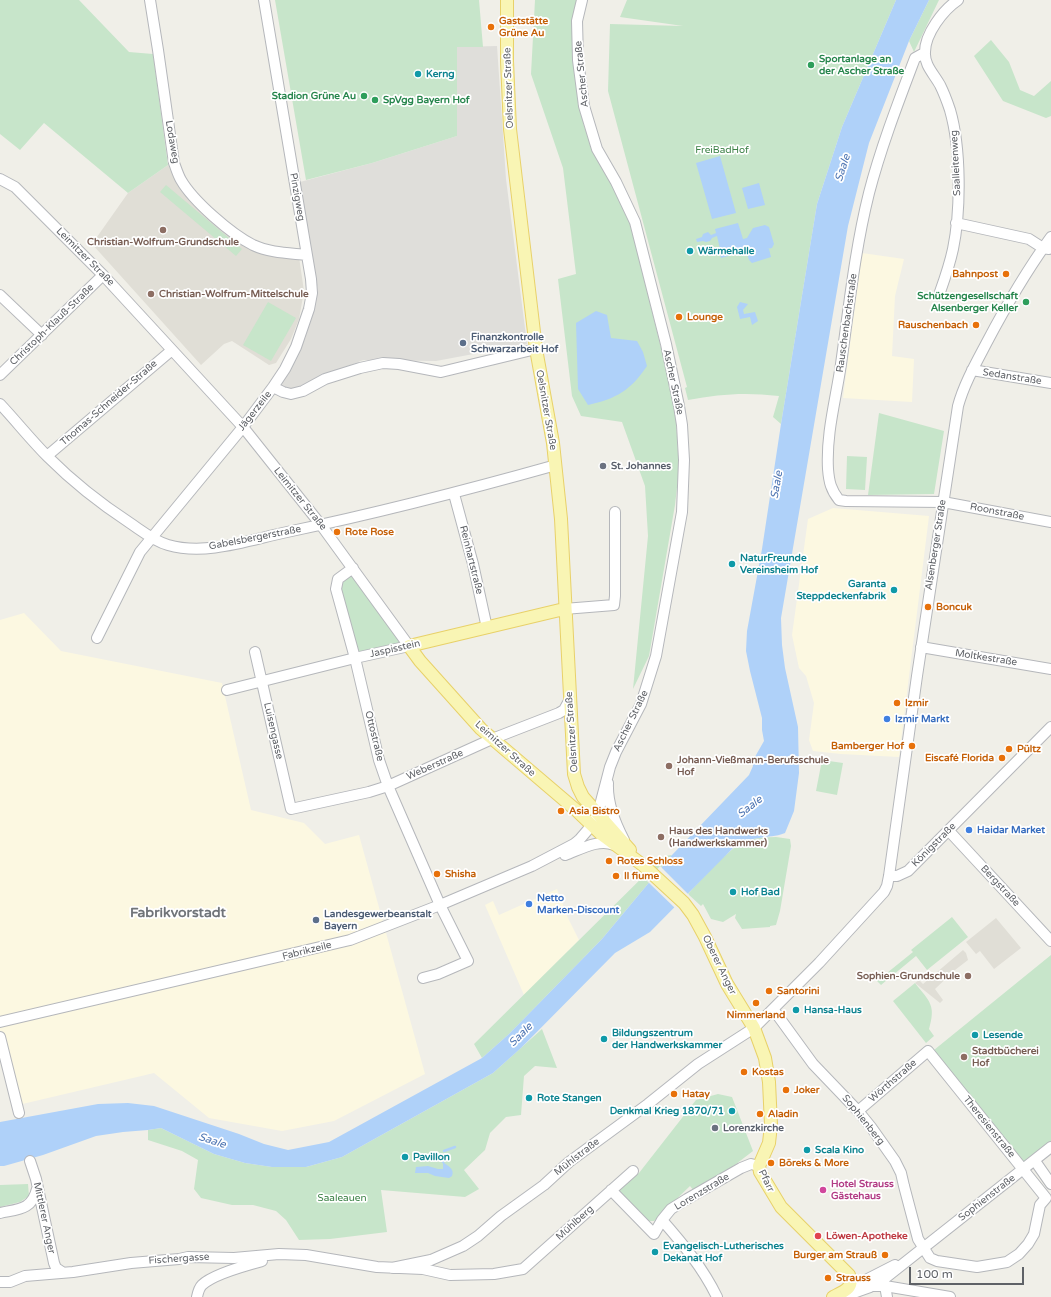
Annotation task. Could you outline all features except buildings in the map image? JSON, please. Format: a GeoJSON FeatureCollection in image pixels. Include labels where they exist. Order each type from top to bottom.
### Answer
{"type":"FeatureCollection","features":[{"type":"Feature","properties":{"kind":"main road","name":"Oelsnitzer Straße"},"geometry":{"type":"LineString","coordinates":[[507,0],[507,61],[510,129],[536,349],[556,465],[561,519],[564,609],[574,774],[580,792],[647,869]]}},
{"type":"Feature","properties":{"kind":"main road","name":"Jaspisstein"},"geometry":{"type":"LineString","coordinates":[[409,646],[564,609]]}},
{"type":"Feature","properties":{"kind":"main road","name":"Leimitzer Straße"},"geometry":{"type":"LineString","coordinates":[[409,646],[420,661],[468,715],[492,739],[617,846],[647,869]]}},
{"type":"Feature","properties":{"kind":"main road","name":"Oberer Anger"},"geometry":{"type":"LineString","coordinates":[[647,869],[684,903],[699,924],[727,984],[754,1028]]}},
{"type":"Feature","properties":{"kind":"main road","name":"Pfarr"},"geometry":{"type":"LineString","coordinates":[[754,1028],[765,1058],[770,1099],[769,1143],[759,1166],[761,1174],[781,1207],[849,1275]]}},
{"type":"Feature","properties":{"kind":"main road","name":"Pfarr"},"geometry":{"type":"LineString","coordinates":[[821,1248],[844,1278],[846,1294]]}},
{"type":"Feature","properties":{"kind":"main road"},"geometry":{"type":"LineString","coordinates":[[833,1297],[846,1294],[851,1283],[849,1275]]}},
{"type":"Feature","properties":{"kind":"street","name":"Lodaweg"},"geometry":{"type":"LineString","coordinates":[[150,0],[174,163],[180,180],[205,208],[233,232],[253,245],[272,251],[307,255]]}},
{"type":"Feature","properties":{"kind":"street","name":"Pinzigweg"},"geometry":{"type":"LineString","coordinates":[[264,0],[307,255],[312,293],[309,309],[296,347],[285,369],[273,387]]}},
{"type":"Feature","properties":{"kind":"street","name":"Ascher Straße"},"geometry":{"type":"LineString","coordinates":[[582,0],[577,21],[578,60],[584,106],[597,149],[616,182],[635,222],[666,344],[679,406],[682,425],[684,460],[682,512],[656,656],[641,704],[621,740],[610,767],[598,813],[592,825]]}},
{"type":"Feature","properties":{"kind":"street"},"geometry":{"type":"LineString","coordinates":[[924,53],[926,43],[934,26],[950,6],[958,0]]}},
{"type":"Feature","properties":{"kind":"street","name":"Saalleitenweg"},"geometry":{"type":"LineString","coordinates":[[924,53],[931,72],[945,95],[954,125],[959,186],[953,248],[940,292]]}},
{"type":"Feature","properties":{"kind":"street","name":"Rauschenbachstraße"},"geometry":{"type":"LineString","coordinates":[[924,53],[915,58],[887,131],[869,194],[858,246],[840,368],[829,430],[828,468],[831,489],[838,500],[943,502]]}},
{"type":"Feature","properties":{"kind":"street","name":"Leimitzer Straße"},"geometry":{"type":"LineString","coordinates":[[0,179],[14,187],[103,275],[243,427],[321,525],[409,646]]}},
{"type":"Feature","properties":{"kind":"street"},"geometry":{"type":"LineString","coordinates":[[956,223],[1029,238],[1047,248]]}},
{"type":"Feature","properties":{"kind":"street","name":"Alsenberger Straße"},"geometry":{"type":"LineString","coordinates":[[889,876],[921,647],[958,406],[972,370],[1021,282],[1047,248],[1051,237]]}},
{"type":"Feature","properties":{"kind":"street","name":"Christoph-Klauß-Straße"},"geometry":{"type":"LineString","coordinates":[[0,376],[103,275]]}},
{"type":"Feature","properties":{"kind":"street"},"geometry":{"type":"LineString","coordinates":[[0,295],[42,335]]}},
{"type":"Feature","properties":{"kind":"street","name":"Jägerzeile"},"geometry":{"type":"LineString","coordinates":[[97,638],[140,552],[243,427],[273,387],[291,394],[303,391],[325,379],[360,368],[383,363],[400,364],[441,372],[536,349]]}},
{"type":"Feature","properties":{"kind":"street","name":"Thomas-Schneider-Straße"},"geometry":{"type":"LineString","coordinates":[[47,456],[172,350]]}},
{"type":"Feature","properties":{"kind":"street","name":"Sedanstraße"},"geometry":{"type":"LineString","coordinates":[[972,370],[1051,383]]}},
{"type":"Feature","properties":{"kind":"street","name":"Gabelsbergerstraße"},"geometry":{"type":"LineString","coordinates":[[0,404],[47,456],[74,482],[151,537],[167,545],[184,548],[215,548],[321,525],[454,494],[556,465]]}},
{"type":"Feature","properties":{"kind":"street","name":"Reinhartstraße"},"geometry":{"type":"LineString","coordinates":[[454,494],[473,564],[487,628]]}},
{"type":"Feature","properties":{"kind":"street","name":"Roonstraße"},"geometry":{"type":"LineString","coordinates":[[943,502],[1051,522]]}},
{"type":"Feature","properties":{"kind":"street"},"geometry":{"type":"LineString","coordinates":[[564,609],[614,605],[616,596],[615,512]]}},
{"type":"Feature","properties":{"kind":"street","name":"Ottostraße"},"geometry":{"type":"LineString","coordinates":[[353,568],[338,579],[336,589],[355,658],[379,760],[388,786],[440,905],[468,961],[438,974],[423,978]]}},
{"type":"Feature","properties":{"kind":"street","name":"Jaspisstein"},"geometry":{"type":"LineString","coordinates":[[227,690],[409,646]]}},
{"type":"Feature","properties":{"kind":"street","name":"Moltkestraße"},"geometry":{"type":"LineString","coordinates":[[921,647],[1051,669]]}},
{"type":"Feature","properties":{"kind":"street","name":"Luisengasse"},"geometry":{"type":"LineString","coordinates":[[255,652],[292,809]]}},
{"type":"Feature","properties":{"kind":"street","name":"Weberstraße"},"geometry":{"type":"LineString","coordinates":[[292,809],[369,792],[388,786],[492,739],[559,713],[564,710],[569,701]]}},
{"type":"Feature","properties":{"kind":"street","name":"Königstraße"},"geometry":{"type":"LineString","coordinates":[[889,876],[897,876],[908,871],[1051,727]]}},
{"type":"Feature","properties":{"kind":"street","name":"Ascher Straße"},"geometry":{"type":"LineString","coordinates":[[610,767],[608,786],[610,803],[616,822],[629,848]]}},
{"type":"Feature","properties":{"kind":"street","name":"Fabrikzeile"},"geometry":{"type":"LineString","coordinates":[[0,1022],[350,940],[440,905],[532,866],[574,844],[592,825]]}},
{"type":"Feature","properties":{"kind":"street","name":"Bergstraße"},"geometry":{"type":"LineString","coordinates":[[949,831],[1051,941]]}},
{"type":"Feature","properties":{"kind":"street"},"geometry":{"type":"LineString","coordinates":[[532,866],[599,843],[606,842],[617,846]]}},
{"type":"Feature","properties":{"kind":"street"},"geometry":{"type":"LineString","coordinates":[[754,1028],[819,963],[884,892],[889,876]]}},
{"type":"Feature","properties":{"kind":"street","name":"Sophienberg"},"geometry":{"type":"LineString","coordinates":[[773,1009],[812,1064],[858,1111],[895,1161],[901,1173],[918,1239],[923,1249]]}},
{"type":"Feature","properties":{"kind":"street","name":"Mühlstraße"},"geometry":{"type":"LineString","coordinates":[[392,1268],[431,1260],[463,1246],[544,1184],[569,1162],[648,1104],[698,1064],[754,1028]]}},
{"type":"Feature","properties":{"kind":"street"},"geometry":{"type":"LineString","coordinates":[[0,1037],[19,1113]]}},
{"type":"Feature","properties":{"kind":"street","name":"Wörthstraße"},"geometry":{"type":"LineString","coordinates":[[858,1111],[928,1051]]}},
{"type":"Feature","properties":{"kind":"street","name":"Theresienstraße"},"geometry":{"type":"LineString","coordinates":[[928,1051],[1023,1170],[1048,1197]]}},
{"type":"Feature","properties":{"kind":"street","name":"Sophienstraße"},"geometry":{"type":"LineString","coordinates":[[869,1283],[884,1282],[1051,1147]]}},
{"type":"Feature","properties":{"kind":"street"},"geometry":{"type":"LineString","coordinates":[[1035,1160],[1051,1184]]}},
{"type":"Feature","properties":{"kind":"street","name":"Mittlerer Anger"},"geometry":{"type":"LineString","coordinates":[[30,1161],[54,1263],[56,1268],[62,1272]]}},
{"type":"Feature","properties":{"kind":"street","name":"Lorenzstraße"},"geometry":{"type":"LineString","coordinates":[[611,1190],[654,1234],[662,1220],[672,1209],[741,1168],[751,1164],[759,1166]]}},
{"type":"Feature","properties":{"kind":"street","name":"Mühlberg"},"geometry":{"type":"LineString","coordinates":[[515,1272],[523,1269],[633,1171]]}},
{"type":"Feature","properties":{"kind":"street"},"geometry":{"type":"LineString","coordinates":[[0,1213],[26,1206],[33,1201],[37,1188]]}},
{"type":"Feature","properties":{"kind":"street"},"geometry":{"type":"LineString","coordinates":[[923,1249],[930,1258],[937,1261],[977,1267],[1007,1262],[1019,1254],[1028,1244],[1034,1234],[1040,1205],[1048,1197]]}},
{"type":"Feature","properties":{"kind":"street"},"geometry":{"type":"LineString","coordinates":[[662,1220],[687,1248],[709,1281],[717,1297]]}},
{"type":"Feature","properties":{"kind":"street","name":"Sophienstraße"},"geometry":{"type":"LineString","coordinates":[[846,1294],[869,1283],[889,1268],[923,1249]]}},
{"type":"Feature","properties":{"kind":"street","name":"Fischergasse"},"geometry":{"type":"LineString","coordinates":[[197,1297],[201,1286],[212,1278],[255,1263],[295,1254]]}},
{"type":"Feature","properties":{"kind":"street","name":"Fischergasse"},"geometry":{"type":"LineString","coordinates":[[0,1282],[10,1282],[25,1276],[73,1272],[131,1263],[188,1257],[234,1258],[295,1254],[315,1256],[363,1266],[423,1269],[450,1275],[515,1272]]}},
{"type":"Feature","properties":{"kind":"street"},"geometry":{"type":"LineString","coordinates":[[887,1297],[884,1282],[885,1272],[889,1268]]}},
{"type":"Feature","properties":{"kind":"street"},"geometry":{"type":"LineString","coordinates":[[849,1275],[857,1280],[869,1283]]}},
{"type":"Feature","properties":{"kind":"street"},"geometry":{"type":"LineString","coordinates":[[884,1282],[950,1297]]}},
{"type":"Feature","properties":{"kind":"shaded area"},"geometry":{"type":"Polygon","coordinates":[[[497,46],[506,179],[527,344],[436,361],[363,360],[290,390],[280,387],[305,339],[318,291],[300,182],[372,163],[457,136],[457,47],[497,46]]]}},
{"type":"Feature","properties":{"kind":"shaded area"},"geometry":{"type":"Polygon","coordinates":[[[168,165],[177,183],[200,209],[232,236],[299,257],[304,291],[299,319],[291,339],[276,363],[269,365],[232,341],[224,344],[201,365],[92,244],[128,193],[168,165]]]}},
{"type":"Feature","properties":{"kind":"shaded area"},"geometry":{"type":"Polygon","coordinates":[[[862,253],[904,259],[895,296],[892,356],[914,359],[912,402],[843,398],[862,253]]]}},
{"type":"Feature","properties":{"kind":"shaded area"},"geometry":{"type":"Polygon","coordinates":[[[833,508],[929,516],[899,757],[813,751],[809,740],[814,703],[806,676],[799,668],[792,635],[808,519],[833,508]]]}},
{"type":"Feature","properties":{"kind":"shaded area"},"geometry":{"type":"Polygon","coordinates":[[[24,613],[61,651],[222,683],[251,810],[304,823],[325,844],[359,835],[425,1074],[334,1121],[282,1131],[209,1118],[154,1073],[14,1106],[0,1055],[0,620],[24,613]]]}},
{"type":"Feature","properties":{"kind":"shaded area"},"geometry":{"type":"Polygon","coordinates":[[[557,889],[568,918],[579,940],[524,995],[485,905],[493,901],[499,915],[557,889]]]}},
{"type":"Feature","properties":{"kind":"shaded area"},"geometry":{"type":"Polygon","coordinates":[[[996,918],[1021,948],[994,969],[980,951],[976,954],[966,942],[996,918]]]}},
{"type":"Feature","properties":{"kind":"shaded area"},"geometry":{"type":"Polygon","coordinates":[[[963,950],[966,953],[968,960],[935,989],[943,1000],[940,1003],[915,983],[919,980],[923,984],[963,950]]]}},
{"type":"Feature","properties":{"kind":"green space"},"geometry":{"type":"Polygon","coordinates":[[[0,0],[79,0],[129,52],[153,54],[168,165],[128,193],[44,123],[20,150],[0,134],[0,0]]]}},
{"type":"Feature","properties":{"kind":"green space","name":"Stadion Grüne Au"},"geometry":{"type":"Polygon","coordinates":[[[275,0],[479,0],[483,47],[457,47],[457,136],[372,163],[306,180],[275,0]]]}},
{"type":"Feature","properties":{"kind":"green space"},"geometry":{"type":"Polygon","coordinates":[[[535,0],[578,0],[578,95],[584,126],[593,152],[631,225],[672,393],[676,420],[679,470],[675,505],[649,656],[633,689],[648,536],[645,486],[622,422],[581,416],[572,396],[558,279],[576,274],[563,168],[531,74],[535,0]]]}},
{"type":"Feature","properties":{"kind":"green space","name":"FreiBadHof"},"geometry":{"type":"Polygon","coordinates":[[[627,0],[896,0],[842,127],[817,204],[781,424],[773,417],[779,396],[733,394],[688,400],[685,388],[687,387],[608,91],[610,24],[683,26],[620,17],[627,0]]]}},
{"type":"Feature","properties":{"kind":"green space"},"geometry":{"type":"Polygon","coordinates":[[[929,0],[939,0],[914,52],[909,41],[929,0]]]}},
{"type":"Feature","properties":{"kind":"green space"},"geometry":{"type":"Polygon","coordinates":[[[991,40],[1009,62],[1020,90],[1034,96],[1051,81],[1051,116],[1046,118],[1003,101],[974,56],[991,40]]]}},
{"type":"Feature","properties":{"kind":"green space"},"geometry":{"type":"Polygon","coordinates":[[[166,185],[242,249],[236,256],[160,192],[166,185]]]}},
{"type":"Feature","properties":{"kind":"green space"},"geometry":{"type":"Polygon","coordinates":[[[268,302],[296,318],[271,361],[243,345],[268,302]]]}},
{"type":"Feature","properties":{"kind":"green space"},"geometry":{"type":"Polygon","coordinates":[[[879,413],[944,431],[934,494],[868,495],[879,413]]]}},
{"type":"Feature","properties":{"kind":"green space"},"geometry":{"type":"Polygon","coordinates":[[[847,456],[867,457],[865,490],[846,489],[847,456]]]}},
{"type":"Feature","properties":{"kind":"green space"},"geometry":{"type":"Polygon","coordinates":[[[352,569],[409,645],[355,657],[339,582],[352,569]]]}},
{"type":"Feature","properties":{"kind":"green space"},"geometry":{"type":"Polygon","coordinates":[[[822,760],[843,763],[837,795],[816,791],[822,760]]]}},
{"type":"Feature","properties":{"kind":"green space","name":"Hof Bad"},"geometry":{"type":"Polygon","coordinates":[[[776,837],[790,839],[791,846],[780,911],[776,925],[770,927],[742,929],[735,918],[736,914],[723,922],[711,919],[703,904],[701,906],[688,894],[716,864],[741,843],[751,839],[776,837]]]}},
{"type":"Feature","properties":{"kind":"green space"},"geometry":{"type":"Polygon","coordinates":[[[672,855],[602,939],[509,1034],[482,1058],[474,1044],[664,856],[672,855]]]}},
{"type":"Feature","properties":{"kind":"green space"},"geometry":{"type":"Polygon","coordinates":[[[952,917],[968,937],[927,970],[916,956],[881,985],[877,981],[913,952],[911,950],[952,917]]]}},
{"type":"Feature","properties":{"kind":"green space"},"geometry":{"type":"Polygon","coordinates":[[[1051,955],[1051,1142],[1025,1164],[934,1050],[1051,955]]]}},
{"type":"Feature","properties":{"kind":"green space"},"geometry":{"type":"Polygon","coordinates":[[[915,983],[928,1000],[932,1009],[929,1029],[934,1036],[926,1043],[893,1001],[915,983]]]}},
{"type":"Feature","properties":{"kind":"green space","name":"Saaleauen"},"geometry":{"type":"Polygon","coordinates":[[[542,1029],[557,1068],[535,1066],[524,1076],[521,1115],[506,1117],[490,1133],[485,1150],[464,1170],[479,1189],[465,1197],[381,1190],[387,1232],[330,1239],[299,1240],[286,1220],[276,1211],[253,1205],[232,1205],[201,1198],[194,1189],[198,1160],[182,1151],[148,1140],[148,1130],[161,1128],[214,1154],[245,1163],[272,1167],[306,1167],[342,1157],[493,1073],[542,1029]]]}},
{"type":"Feature","properties":{"kind":"green space"},"geometry":{"type":"Polygon","coordinates":[[[718,1094],[732,1097],[753,1151],[723,1174],[694,1191],[690,1186],[654,1221],[646,1221],[618,1191],[639,1173],[696,1100],[718,1094]]]}},
{"type":"Feature","properties":{"kind":"green space"},"geometry":{"type":"Polygon","coordinates":[[[28,1184],[29,1196],[20,1202],[0,1207],[0,1185],[28,1184]]]}},
{"type":"Feature","properties":{"kind":"water","name":"Saale"},"geometry":{"type":"Polygon","coordinates":[[[896,0],[929,0],[909,41],[869,143],[848,226],[781,618],[785,668],[798,727],[799,773],[794,811],[785,833],[752,839],[734,847],[650,932],[615,953],[521,1048],[493,1073],[342,1157],[306,1167],[272,1167],[245,1163],[214,1154],[161,1128],[96,1136],[43,1155],[0,1166],[0,1122],[98,1104],[128,1103],[154,1106],[239,1134],[264,1144],[288,1150],[329,1142],[482,1058],[509,1034],[602,939],[672,855],[749,775],[753,766],[752,762],[764,741],[762,718],[746,651],[747,631],[762,549],[817,204],[842,127],[896,0]]]}},
{"type":"Feature","properties":{"kind":"water"},"geometry":{"type":"Polygon","coordinates":[[[720,156],[736,213],[712,219],[696,163],[720,156]]]}},
{"type":"Feature","properties":{"kind":"water"},"geometry":{"type":"Polygon","coordinates":[[[759,183],[765,205],[748,209],[742,188],[759,183]]]}},
{"type":"Feature","properties":{"kind":"water"},"geometry":{"type":"Polygon","coordinates":[[[738,223],[743,239],[747,238],[753,228],[765,225],[769,227],[774,244],[772,248],[767,249],[769,249],[771,257],[752,263],[749,260],[746,251],[721,258],[717,236],[712,238],[710,241],[697,242],[696,239],[702,237],[703,234],[708,232],[711,235],[716,233],[715,229],[738,223]]]}},
{"type":"Feature","properties":{"kind":"water"},"geometry":{"type":"Polygon","coordinates":[[[740,302],[748,304],[743,310],[744,314],[755,312],[758,321],[752,325],[750,317],[740,319],[737,307],[740,302]]]}},
{"type":"Feature","properties":{"kind":"water"},"geometry":{"type":"Polygon","coordinates":[[[596,311],[607,315],[611,338],[637,341],[643,352],[647,366],[635,381],[622,392],[607,400],[588,405],[578,389],[576,323],[596,311]]]}},
{"type":"Feature","properties":{"kind":"water"},"geometry":{"type":"Polygon","coordinates":[[[443,1162],[453,1171],[452,1176],[449,1178],[435,1176],[428,1173],[415,1173],[416,1167],[428,1166],[443,1169],[443,1162]]]}},
{"type":"Feature","properties":{"kind":"pier"},"geometry":{"type":"Polygon","coordinates":[[[660,866],[689,895],[676,909],[647,881],[660,866]]]}},
{"type":"Feature","properties":{"kind":"waterway"},"geometry":{"type":"LineString","coordinates":[[444,1151],[455,1147]]}},
{"type":"Feature","properties":{"kind":"waterway"},"geometry":{"type":"LineString","coordinates":[[441,1157],[443,1162]]}},
{"type":"Feature","properties":{"kind":"place","name":"Gaststätte Grüne Au"},"geometry":{"type":"Point","coordinates":[491,27]}},
{"type":"Feature","properties":{"kind":"place","name":"Sportanlage an der Ascher Straße"},"geometry":{"type":"Point","coordinates":[811,65]}},
{"type":"Feature","properties":{"kind":"place","name":"Kerng"},"geometry":{"type":"Point","coordinates":[418,74]}},
{"type":"Feature","properties":{"kind":"place","name":"Stadion Grüne Au"},"geometry":{"type":"Point","coordinates":[364,96]}},
{"type":"Feature","properties":{"kind":"place","name":"SpVgg Bayern Hof"},"geometry":{"type":"Point","coordinates":[375,100]}},
{"type":"Feature","properties":{"kind":"place","name":"Christian-Wolfrum-Grundschule"},"geometry":{"type":"Point","coordinates":[163,230]}},
{"type":"Feature","properties":{"kind":"place","name":"Wärmehalle"},"geometry":{"type":"Point","coordinates":[690,251]}},
{"type":"Feature","properties":{"kind":"place","name":"Bahnpost"},"geometry":{"type":"Point","coordinates":[1006,274]}},
{"type":"Feature","properties":{"kind":"place","name":"Christian-Wolfrum-Mittelschule"},"geometry":{"type":"Point","coordinates":[151,294]}},
{"type":"Feature","properties":{"kind":"place","name":"Schützengesellschaft Alsenberger Keller"},"geometry":{"type":"Point","coordinates":[1026,302]}},
{"type":"Feature","properties":{"kind":"place","name":"Lounge"},"geometry":{"type":"Point","coordinates":[679,317]}},
{"type":"Feature","properties":{"kind":"place","name":"Rauschenbach"},"geometry":{"type":"Point","coordinates":[976,325]}},
{"type":"Feature","properties":{"kind":"place","name":"Finanzkontrolle Schwarzarbeit Hof"},"geometry":{"type":"Point","coordinates":[463,343]}},
{"type":"Feature","properties":{"kind":"place","name":"St. Johannes"},"geometry":{"type":"Point","coordinates":[603,466]}},
{"type":"Feature","properties":{"kind":"place","name":"Rote Rose"},"geometry":{"type":"Point","coordinates":[337,532]}},
{"type":"Feature","properties":{"kind":"place","name":"NaturFreunde Vereinsheim Hof"},"geometry":{"type":"Point","coordinates":[732,564]}},
{"type":"Feature","properties":{"kind":"place","name":"Garanta Steppdeckenfabrik"},"geometry":{"type":"Point","coordinates":[894,590]}},
{"type":"Feature","properties":{"kind":"place","name":"Boncuk"},"geometry":{"type":"Point","coordinates":[928,607]}},
{"type":"Feature","properties":{"kind":"place","name":"Izmir"},"geometry":{"type":"Point","coordinates":[897,703]}},
{"type":"Feature","properties":{"kind":"place","name":"Izmir Markt"},"geometry":{"type":"Point","coordinates":[887,719]}},
{"type":"Feature","properties":{"kind":"place","name":"Bamberger Hof"},"geometry":{"type":"Point","coordinates":[912,746]}},
{"type":"Feature","properties":{"kind":"place","name":"Pültz"},"geometry":{"type":"Point","coordinates":[1009,749]}},
{"type":"Feature","properties":{"kind":"place","name":"Eiscafé Florida"},"geometry":{"type":"Point","coordinates":[1002,758]}},
{"type":"Feature","properties":{"kind":"place","name":"Johann-Vießmann-Berufsschule Hof"},"geometry":{"type":"Point","coordinates":[669,766]}},
{"type":"Feature","properties":{"kind":"place","name":"Asia Bistro"},"geometry":{"type":"Point","coordinates":[561,811]}},
{"type":"Feature","properties":{"kind":"place","name":"Haidar Market"},"geometry":{"type":"Point","coordinates":[969,830]}},
{"type":"Feature","properties":{"kind":"place","name":"Haus des Handwerks (Handwerkskammer)"},"geometry":{"type":"Point","coordinates":[661,837]}},
{"type":"Feature","properties":{"kind":"place","name":"Rotes Schloss"},"geometry":{"type":"Point","coordinates":[609,861]}},
{"type":"Feature","properties":{"kind":"place","name":"Shisha"},"geometry":{"type":"Point","coordinates":[437,874]}},
{"type":"Feature","properties":{"kind":"place","name":"Il fiume"},"geometry":{"type":"Point","coordinates":[616,876]}},
{"type":"Feature","properties":{"kind":"place","name":"Hof Bad"},"geometry":{"type":"Point","coordinates":[733,892]}},
{"type":"Feature","properties":{"kind":"place","name":"Netto Marken-Discount"},"geometry":{"type":"Point","coordinates":[529,904]}},
{"type":"Feature","properties":{"kind":"place","name":"Landesgewerbeanstalt Bayern"},"geometry":{"type":"Point","coordinates":[316,920]}},
{"type":"Feature","properties":{"kind":"place","name":"Sophien-Grundschule"},"geometry":{"type":"Point","coordinates":[968,976]}},
{"type":"Feature","properties":{"kind":"place","name":"Santorini"},"geometry":{"type":"Point","coordinates":[769,991]}},
{"type":"Feature","properties":{"kind":"place","name":"Nimmerland"},"geometry":{"type":"Point","coordinates":[756,1003]}},
{"type":"Feature","properties":{"kind":"place","name":"Hansa-Haus"},"geometry":{"type":"Point","coordinates":[796,1010]}},
{"type":"Feature","properties":{"kind":"place","name":"Lesende"},"geometry":{"type":"Point","coordinates":[975,1035]}},
{"type":"Feature","properties":{"kind":"place","name":"Bildungszentrum der Handwerkskammer"},"geometry":{"type":"Point","coordinates":[604,1039]}},
{"type":"Feature","properties":{"kind":"place","name":"Stadtbücherei Hof"},"geometry":{"type":"Point","coordinates":[964,1057]}},
{"type":"Feature","properties":{"kind":"place","name":"Kostas"},"geometry":{"type":"Point","coordinates":[744,1072]}},
{"type":"Feature","properties":{"kind":"place","name":"Joker"},"geometry":{"type":"Point","coordinates":[786,1090]}},
{"type":"Feature","properties":{"kind":"place","name":"Hatay"},"geometry":{"type":"Point","coordinates":[674,1094]}},
{"type":"Feature","properties":{"kind":"place","name":"Rote Stangen"},"geometry":{"type":"Point","coordinates":[529,1098]}},
{"type":"Feature","properties":{"kind":"place","name":"Denkmal Krieg 1870/71"},"geometry":{"type":"Point","coordinates":[732,1111]}},
{"type":"Feature","properties":{"kind":"place","name":"Aladin"},"geometry":{"type":"Point","coordinates":[760,1114]}},
{"type":"Feature","properties":{"kind":"place","name":"Lorenzkirche"},"geometry":{"type":"Point","coordinates":[715,1128]}},
{"type":"Feature","properties":{"kind":"place","name":"Scala Kino"},"geometry":{"type":"Point","coordinates":[807,1150]}},
{"type":"Feature","properties":{"kind":"place","name":"Pavillon"},"geometry":{"type":"Point","coordinates":[405,1157]}},
{"type":"Feature","properties":{"kind":"place","name":"Böreks & More"},"geometry":{"type":"Point","coordinates":[771,1163]}},
{"type":"Feature","properties":{"kind":"place","name":"Hotel Strauss Gästehaus"},"geometry":{"type":"Point","coordinates":[823,1190]}},
{"type":"Feature","properties":{"kind":"place","name":"Löwen-Apotheke"},"geometry":{"type":"Point","coordinates":[818,1236]}},
{"type":"Feature","properties":{"kind":"place","name":"Evangelisch-Lutherisches Dekanat Hof"},"geometry":{"type":"Point","coordinates":[655,1252]}},
{"type":"Feature","properties":{"kind":"place","name":"Burger am Strauß"},"geometry":{"type":"Point","coordinates":[885,1255]}},
{"type":"Feature","properties":{"kind":"place","name":"Strauss"},"geometry":{"type":"Point","coordinates":[828,1278]}},
{"type":"Feature","properties":{"kind":"district","name":"Fabrikvorstadt"},"geometry":{"type":"Point","coordinates":[178,913]}}]}
